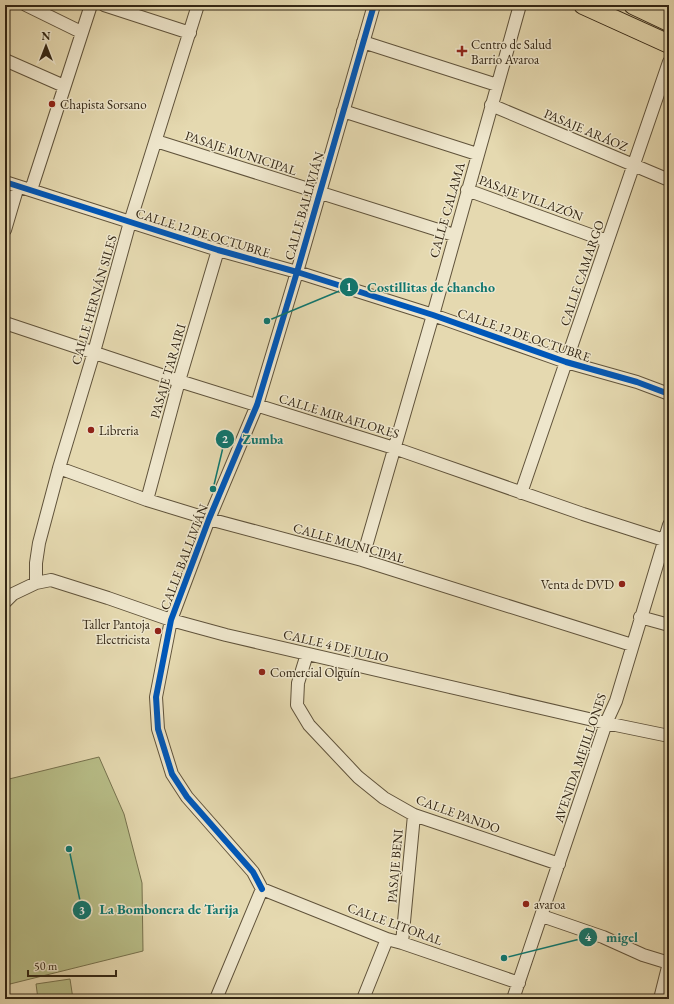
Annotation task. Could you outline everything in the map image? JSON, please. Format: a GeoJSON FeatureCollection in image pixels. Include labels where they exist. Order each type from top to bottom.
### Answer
{"type":"FeatureCollection","features":[{"type":"Feature","properties":{"kind":"highway"},"geometry":{"type":"LineString","coordinates":[[583,5],[669,44]]}},
{"type":"Feature","properties":{"kind":"highway"},"geometry":{"type":"LineString","coordinates":[[633,5],[669,22]]}},
{"type":"Feature","properties":{"kind":"street"},"geometry":{"type":"LineString","coordinates":[[26,5],[82,32]]}},
{"type":"Feature","properties":{"kind":"street"},"geometry":{"type":"LineString","coordinates":[[31,190],[91,5]]}},
{"type":"Feature","properties":{"kind":"street"},"geometry":{"type":"LineString","coordinates":[[104,5],[190,33]]}},
{"type":"Feature","properties":{"kind":"street","name":"CALLE HERNÁN SILES"},"geometry":{"type":"LineString","coordinates":[[36,583],[36,564],[39,543],[59,468],[94,352],[130,222],[198,5]]}},
{"type":"Feature","properties":{"kind":"street","name":"CALLE BALLIVIÁN"},"geometry":{"type":"LineString","coordinates":[[262,889],[253,872],[187,797],[172,774],[158,730],[156,697],[171,620],[209,519],[257,405],[374,5]]}},
{"type":"Feature","properties":{"kind":"street","name":"CALLE CALAMA"},"geometry":{"type":"LineString","coordinates":[[362,560],[433,315],[454,235],[520,5]]}},
{"type":"Feature","properties":{"kind":"street"},"geometry":{"type":"LineString","coordinates":[[363,42],[497,85]]}},
{"type":"Feature","properties":{"kind":"street"},"geometry":{"type":"LineString","coordinates":[[5,60],[64,86]]}},
{"type":"Feature","properties":{"kind":"street","name":"CALLE CAMARGO"},"geometry":{"type":"LineString","coordinates":[[521,493],[669,62]]}},
{"type":"Feature","properties":{"kind":"street","name":"PASAJE ARÁOZ"},"geometry":{"type":"LineString","coordinates":[[492,105],[669,180]]}},
{"type":"Feature","properties":{"kind":"street","name":"PASAJE VILLAZÓN"},"geometry":{"type":"LineString","coordinates":[[343,111],[477,154]]}},
{"type":"Feature","properties":{"kind":"street","name":"PASAJE MUNICIPAL"},"geometry":{"type":"LineString","coordinates":[[156,141],[454,235]]}},
{"type":"Feature","properties":{"kind":"street","name":"CALLE 12 DE OCTUBRE"},"geometry":{"type":"LineString","coordinates":[[5,182],[218,250],[297,272],[433,315],[566,362],[637,382],[669,394]]}},
{"type":"Feature","properties":{"kind":"street"},"geometry":{"type":"LineString","coordinates":[[5,230],[18,186]]}},
{"type":"Feature","properties":{"kind":"street","name":"PASAJE VILLAZÓN"},"geometry":{"type":"LineString","coordinates":[[467,190],[608,241]]}},
{"type":"Feature","properties":{"kind":"street","name":"PASAJE TARAIRI"},"geometry":{"type":"LineString","coordinates":[[147,500],[179,381],[218,250]]}},
{"type":"Feature","properties":{"kind":"street","name":"CALLE MIRAFLORES"},"geometry":{"type":"LineString","coordinates":[[5,323],[179,381],[394,448],[582,514],[664,540]]}},
{"type":"Feature","properties":{"kind":"street","name":"CALLE MUNICIPAL"},"geometry":{"type":"LineString","coordinates":[[59,468],[147,500],[209,519],[362,560],[632,644]]}},
{"type":"Feature","properties":{"kind":"street","name":"AVENIDA MEJILLONES"},"geometry":{"type":"LineString","coordinates":[[513,999],[606,723],[616,701],[669,524]]}},
{"type":"Feature","properties":{"kind":"street","name":"CALLE 4 DE JULIO"},"geometry":{"type":"LineString","coordinates":[[8,595],[36,583],[50,580],[171,620],[226,635],[606,723],[669,736]]}},
{"type":"Feature","properties":{"kind":"street"},"geometry":{"type":"LineString","coordinates":[[640,618],[669,625]]}},
{"type":"Feature","properties":{"kind":"street","name":"CALLE PANDO"},"geometry":{"type":"LineString","coordinates":[[307,654],[298,684],[297,705],[309,725],[358,777],[384,798],[414,815],[559,864]]}},
{"type":"Feature","properties":{"kind":"street","name":"PASAJE BENI"},"geometry":{"type":"LineString","coordinates":[[402,943],[414,815]]}},
{"type":"Feature","properties":{"kind":"street"},"geometry":{"type":"LineString","coordinates":[[216,999],[262,889]]}},
{"type":"Feature","properties":{"kind":"street","name":"CALLE LITORAL"},"geometry":{"type":"LineString","coordinates":[[262,889],[387,939],[519,983]]}},
{"type":"Feature","properties":{"kind":"street"},"geometry":{"type":"LineString","coordinates":[[542,916],[603,937],[643,955],[669,963],[660,999]]}},
{"type":"Feature","properties":{"kind":"street"},"geometry":{"type":"LineString","coordinates":[[363,999],[387,939]]}},
{"type":"Feature","properties":{"kind":"green space"},"geometry":{"type":"Polygon","coordinates":[[[99,757],[124,814],[142,883],[143,951],[6,985],[5,780],[99,757]]]}},
{"type":"Feature","properties":{"kind":"green space"},"geometry":{"type":"Polygon","coordinates":[[[70,979],[73,999],[38,999],[36,984],[70,979]]]}},
{"type":"Feature","properties":{"kind":"cycle path"},"geometry":{"type":"LineString","coordinates":[[262,889],[253,872],[187,797],[172,774],[158,729],[156,697],[171,620],[209,519],[257,405],[374,5]]}},
{"type":"Feature","properties":{"kind":"cycle path"},"geometry":{"type":"LineString","coordinates":[[5,182],[218,250],[297,272],[433,315],[566,362],[637,382],[669,394]]}},
{"type":"Feature","properties":{"kind":"place","name":"Centro de Salud Barrio Avaroa"},"geometry":{"type":"Point","coordinates":[462,51]}},
{"type":"Feature","properties":{"kind":"place","name":"Chapista Sorsano"},"geometry":{"type":"Point","coordinates":[52,104]}},
{"type":"Feature","properties":{"kind":"place","name":"Costillitas de chancho"},"geometry":{"type":"Point","coordinates":[267,321]}},
{"type":"Feature","properties":{"kind":"place","name":"Libreria"},"geometry":{"type":"Point","coordinates":[91,430]}},
{"type":"Feature","properties":{"kind":"place","name":"Zumba"},"geometry":{"type":"Point","coordinates":[213,489]}},
{"type":"Feature","properties":{"kind":"place","name":"Venta de DVD"},"geometry":{"type":"Point","coordinates":[622,584]}},
{"type":"Feature","properties":{"kind":"place","name":"Taller Pantoja Electricista"},"geometry":{"type":"Point","coordinates":[158,631]}},
{"type":"Feature","properties":{"kind":"place","name":"Comercial Olguín"},"geometry":{"type":"Point","coordinates":[262,672]}},
{"type":"Feature","properties":{"kind":"place","name":"La Bombonera de Tarija"},"geometry":{"type":"Point","coordinates":[69,849]}},
{"type":"Feature","properties":{"kind":"place","name":"avaroa"},"geometry":{"type":"Point","coordinates":[526,904]}},
{"type":"Feature","properties":{"kind":"place","name":"migel"},"geometry":{"type":"Point","coordinates":[504,958]}}]}
